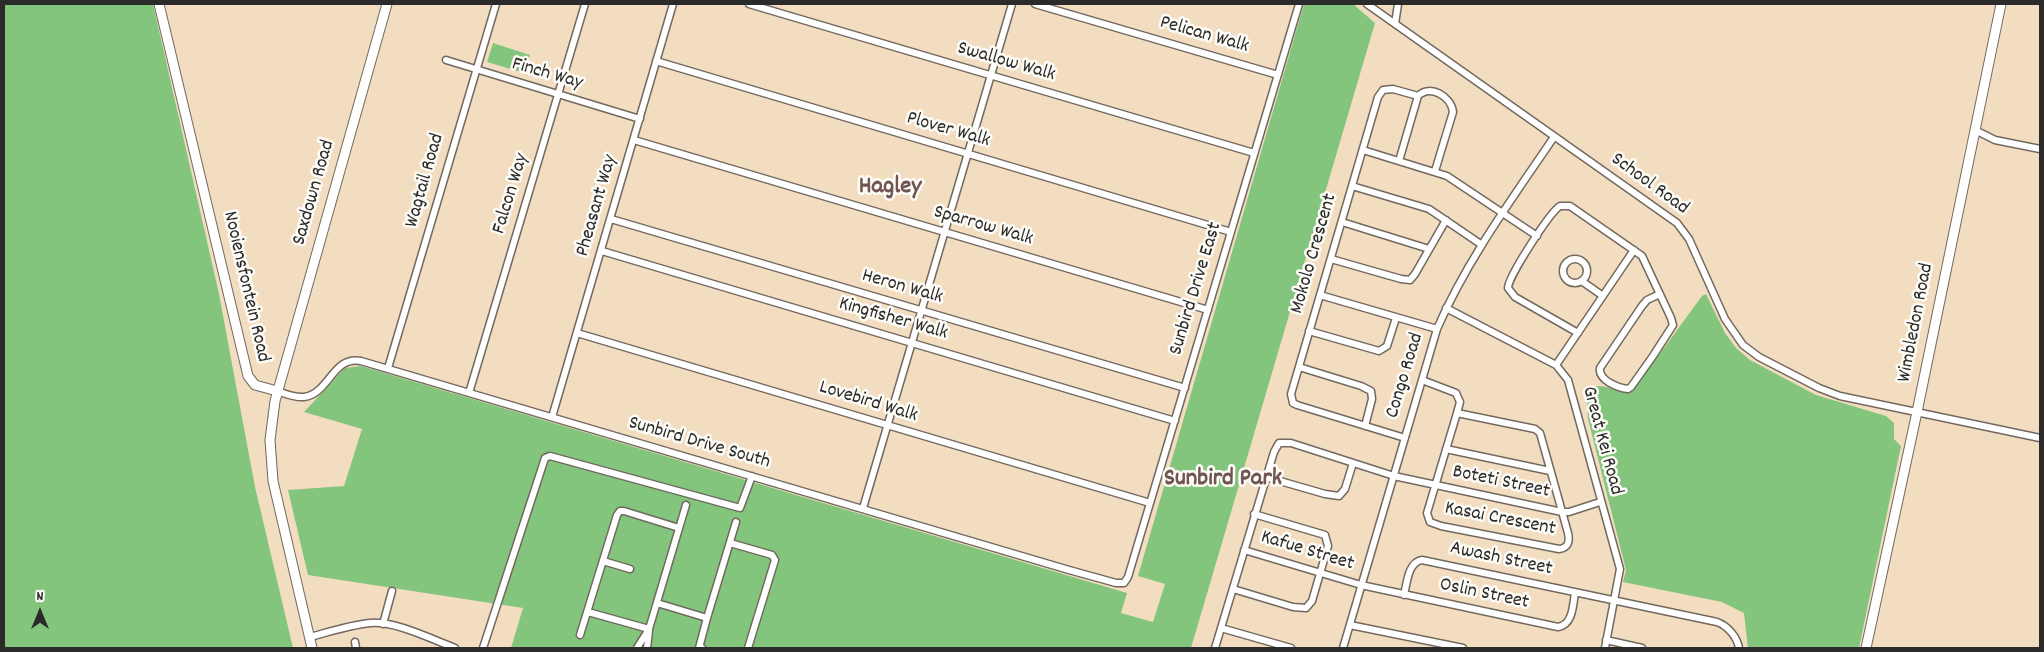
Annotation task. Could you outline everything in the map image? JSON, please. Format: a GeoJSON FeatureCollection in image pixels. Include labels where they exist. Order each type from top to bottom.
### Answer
{"type":"FeatureCollection","features":[{"type":"Feature","properties":{"kind":"street","name":"Nooiensfontein Road"},"geometry":{"type":"LineString","coordinates":[[159,4],[247,373],[249,379],[255,385],[278,391]]}},
{"type":"Feature","properties":{"kind":"street","name":"Saxdown Road"},"geometry":{"type":"LineString","coordinates":[[278,391],[387,4]]}},
{"type":"Feature","properties":{"kind":"street","name":"Wagtail Road"},"geometry":{"type":"LineString","coordinates":[[388,368],[496,4]]}},
{"type":"Feature","properties":{"kind":"street","name":"Falcon Way"},"geometry":{"type":"LineString","coordinates":[[469,393],[586,4]]}},
{"type":"Feature","properties":{"kind":"street","name":"Pheasant Way"},"geometry":{"type":"LineString","coordinates":[[552,417],[673,4]]}},
{"type":"Feature","properties":{"kind":"street","name":"Swallow Walk"},"geometry":{"type":"LineString","coordinates":[[749,4],[1254,153]]}},
{"type":"Feature","properties":{"kind":"street"},"geometry":{"type":"LineString","coordinates":[[863,508],[1012,4]]}},
{"type":"Feature","properties":{"kind":"street","name":"Pelican Walk"},"geometry":{"type":"LineString","coordinates":[[1035,4],[1278,74]]}},
{"type":"Feature","properties":{"kind":"street","name":"Sunbird Drive East"},"geometry":{"type":"LineString","coordinates":[[1124,583],[1128,577],[1298,4]]}},
{"type":"Feature","properties":{"kind":"street","name":"School Road"},"geometry":{"type":"LineString","coordinates":[[1367,4],[1677,223],[1689,239],[1731,330],[1751,352],[1830,393],[2040,438]]}},
{"type":"Feature","properties":{"kind":"street"},"geometry":{"type":"LineString","coordinates":[[1395,24],[1398,4]]}},
{"type":"Feature","properties":{"kind":"street","name":"Wimbledon Road"},"geometry":{"type":"LineString","coordinates":[[1866,648],[2001,4]]}},
{"type":"Feature","properties":{"kind":"street","name":"Finch Way"},"geometry":{"type":"LineString","coordinates":[[446,60],[476,71],[640,118]]}},
{"type":"Feature","properties":{"kind":"street","name":"Plover Walk"},"geometry":{"type":"LineString","coordinates":[[656,61],[1231,232]]}},
{"type":"Feature","properties":{"kind":"street","name":"Mokolo Crescent"},"geometry":{"type":"LineString","coordinates":[[1405,438],[1293,404],[1290,394],[1380,92],[1388,88],[1418,96],[1425,91],[1434,91],[1450,102],[1453,112],[1435,171]]}},
{"type":"Feature","properties":{"kind":"street"},"geometry":{"type":"LineString","coordinates":[[1399,161],[1418,96]]}},
{"type":"Feature","properties":{"kind":"street"},"geometry":{"type":"LineString","coordinates":[[1975,130],[1996,140],[2040,149]]}},
{"type":"Feature","properties":{"kind":"street","name":"Congo Road"},"geometry":{"type":"LineString","coordinates":[[1343,648],[1437,329],[1446,308],[1482,245],[1554,137]]}},
{"type":"Feature","properties":{"kind":"street","name":"Sparrow Walk"},"geometry":{"type":"LineString","coordinates":[[634,140],[1208,310]]}},
{"type":"Feature","properties":{"kind":"street"},"geometry":{"type":"LineString","coordinates":[[1363,150],[1448,176],[1537,236]]}},
{"type":"Feature","properties":{"kind":"street"},"geometry":{"type":"LineString","coordinates":[[1352,186],[1429,209],[1482,245]]}},
{"type":"Feature","properties":{"kind":"street"},"geometry":{"type":"LineString","coordinates":[[1578,333],[1515,297],[1509,291],[1508,284],[1537,236],[1557,208],[1562,205],[1570,206],[1634,250],[1645,260],[1660,294],[1673,325],[1631,387],[1628,389],[1619,387],[1601,376],[1600,368],[1642,306],[1647,300],[1660,294]]}},
{"type":"Feature","properties":{"kind":"street","name":"Heron Walk"},"geometry":{"type":"LineString","coordinates":[[611,219],[1184,388]]}},
{"type":"Feature","properties":{"kind":"street"},"geometry":{"type":"LineString","coordinates":[[1331,259],[1410,280],[1446,220]]}},
{"type":"Feature","properties":{"kind":"street"},"geometry":{"type":"LineString","coordinates":[[1342,222],[1430,249]]}},
{"type":"Feature","properties":{"kind":"street"},"geometry":{"type":"LineString","coordinates":[[1556,365],[1634,250]]}},
{"type":"Feature","properties":{"kind":"street","name":"Kingfisher Walk"},"geometry":{"type":"LineString","coordinates":[[602,251],[1175,420]]}},
{"type":"Feature","properties":{"kind":"street"},"geometry":{"type":"LineString","coordinates":[[1583,282],[1588,274],[1588,267],[1582,261],[1570,260],[1563,269],[1564,277],[1574,284],[1583,282],[1603,296]]}},
{"type":"Feature","properties":{"kind":"street"},"geometry":{"type":"LineString","coordinates":[[1320,295],[1437,329]]}},
{"type":"Feature","properties":{"kind":"street","name":"Great Kei Road"},"geometry":{"type":"LineString","coordinates":[[1446,308],[1556,365],[1568,380],[1600,502],[1620,569],[1605,648]]}},
{"type":"Feature","properties":{"kind":"street"},"geometry":{"type":"LineString","coordinates":[[1310,331],[1379,351],[1387,346],[1396,318]]}},
{"type":"Feature","properties":{"kind":"street","name":"Lovebird Walk"},"geometry":{"type":"LineString","coordinates":[[577,333],[1150,503]]}},
{"type":"Feature","properties":{"kind":"street","name":"Sunbird Drive South"},"geometry":{"type":"LineString","coordinates":[[278,391],[298,397],[311,395],[340,366],[351,360],[361,361],[1118,584],[1124,583]]}},
{"type":"Feature","properties":{"kind":"street"},"geometry":{"type":"LineString","coordinates":[[1299,368],[1361,386],[1371,391],[1372,399],[1365,426]]}},
{"type":"Feature","properties":{"kind":"street"},"geometry":{"type":"LineString","coordinates":[[1422,380],[1456,393],[1460,402],[1436,485]]}},
{"type":"Feature","properties":{"kind":"street"},"geometry":{"type":"LineString","coordinates":[[278,391],[270,433],[271,471],[312,648]]}},
{"type":"Feature","properties":{"kind":"street"},"geometry":{"type":"LineString","coordinates":[[1457,413],[1538,431],[1541,435],[1562,512]]}},
{"type":"Feature","properties":{"kind":"street","name":"Boteti Street"},"geometry":{"type":"LineString","coordinates":[[1266,477],[1276,447],[1282,442],[1394,476],[1562,512],[1569,512],[1600,502]]}},
{"type":"Feature","properties":{"kind":"street"},"geometry":{"type":"LineString","coordinates":[[1446,449],[1550,471]]}},
{"type":"Feature","properties":{"kind":"street"},"geometry":{"type":"LineString","coordinates":[[484,648],[545,458],[550,456],[740,508],[752,476]]}},
{"type":"Feature","properties":{"kind":"street"},"geometry":{"type":"LineString","coordinates":[[1215,648],[1266,477],[1325,494],[1339,496],[1345,489],[1354,463]]}},
{"type":"Feature","properties":{"kind":"street","name":"Kasai Crescent"},"geometry":{"type":"LineString","coordinates":[[1436,485],[1427,516],[1430,522],[1441,526],[1559,549],[1565,547],[1569,542],[1562,512]]}},
{"type":"Feature","properties":{"kind":"street"},"geometry":{"type":"LineString","coordinates":[[647,648],[649,629],[686,505]]}},
{"type":"Feature","properties":{"kind":"street"},"geometry":{"type":"LineString","coordinates":[[580,635],[617,515],[620,511],[679,528]]}},
{"type":"Feature","properties":{"kind":"street"},"geometry":{"type":"LineString","coordinates":[[1233,589],[1294,607],[1306,608],[1312,601],[1321,572],[1328,546],[1325,535],[1254,514]]}},
{"type":"Feature","properties":{"kind":"street"},"geometry":{"type":"LineString","coordinates":[[700,648],[707,618],[736,522]]}},
{"type":"Feature","properties":{"kind":"street"},"geometry":{"type":"LineString","coordinates":[[730,543],[772,555],[775,560],[748,648]]}},
{"type":"Feature","properties":{"kind":"street","name":"Kafue Street"},"geometry":{"type":"LineString","coordinates":[[1244,550],[1361,585]]}},
{"type":"Feature","properties":{"kind":"street","name":"Awash Street"},"geometry":{"type":"LineString","coordinates":[[1404,595],[1412,565],[1416,561],[1422,560],[1722,623],[1732,632],[1738,648]]}},
{"type":"Feature","properties":{"kind":"street"},"geometry":{"type":"LineString","coordinates":[[603,561],[630,569]]}},
{"type":"Feature","properties":{"kind":"street","name":"Oslin Street"},"geometry":{"type":"LineString","coordinates":[[1361,585],[1558,628],[1568,622],[1575,592]]}},
{"type":"Feature","properties":{"kind":"street"},"geometry":{"type":"LineString","coordinates":[[383,624],[392,591]]}},
{"type":"Feature","properties":{"kind":"street"},"geometry":{"type":"LineString","coordinates":[[657,604],[707,618]]}},
{"type":"Feature","properties":{"kind":"street"},"geometry":{"type":"LineString","coordinates":[[588,612],[649,629]]}},
{"type":"Feature","properties":{"kind":"street"},"geometry":{"type":"LineString","coordinates":[[310,637],[363,624],[383,624],[410,631],[455,648]]}},
{"type":"Feature","properties":{"kind":"street"},"geometry":{"type":"LineString","coordinates":[[1350,625],[1463,648]]}},
{"type":"Feature","properties":{"kind":"street"},"geometry":{"type":"LineString","coordinates":[[1221,628],[1291,648]]}},
{"type":"Feature","properties":{"kind":"street"},"geometry":{"type":"LineString","coordinates":[[637,648],[649,629]]}},
{"type":"Feature","properties":{"kind":"street"},"geometry":{"type":"LineString","coordinates":[[1606,640],[1642,648]]}},
{"type":"Feature","properties":{"kind":"green space"},"geometry":{"type":"Polygon","coordinates":[[[4,4],[153,4],[219,294],[255,487],[293,648],[4,648],[4,4]]]}},
{"type":"Feature","properties":{"kind":"green space"},"geometry":{"type":"Polygon","coordinates":[[[1304,4],[1353,4],[1375,23],[1191,648],[511,648],[523,608],[308,575],[288,490],[344,486],[362,429],[304,412],[345,368],[361,366],[1127,593],[1121,613],[1153,622],[1165,584],[1138,576],[1304,4]]]}},
{"type":"Feature","properties":{"kind":"green space"},"geometry":{"type":"Polygon","coordinates":[[[493,43],[530,55],[524,73],[487,62],[493,43]]]}},
{"type":"Feature","properties":{"kind":"green space"},"geometry":{"type":"Polygon","coordinates":[[[1706,294],[1725,333],[1736,348],[1750,360],[1816,395],[1886,416],[1894,423],[1894,439],[1901,446],[1859,648],[1748,648],[1744,613],[1722,602],[1623,582],[1626,570],[1588,419],[1587,397],[1595,386],[1624,391],[1634,389],[1702,296],[1706,294]]]}},
{"type":"Feature","properties":{"kind":"district","name":"Hagley"},"geometry":{"type":"Point","coordinates":[890,189]}},
{"type":"Feature","properties":{"kind":"district","name":"Sunbird Park"},"geometry":{"type":"Point","coordinates":[1223,481]}}]}
